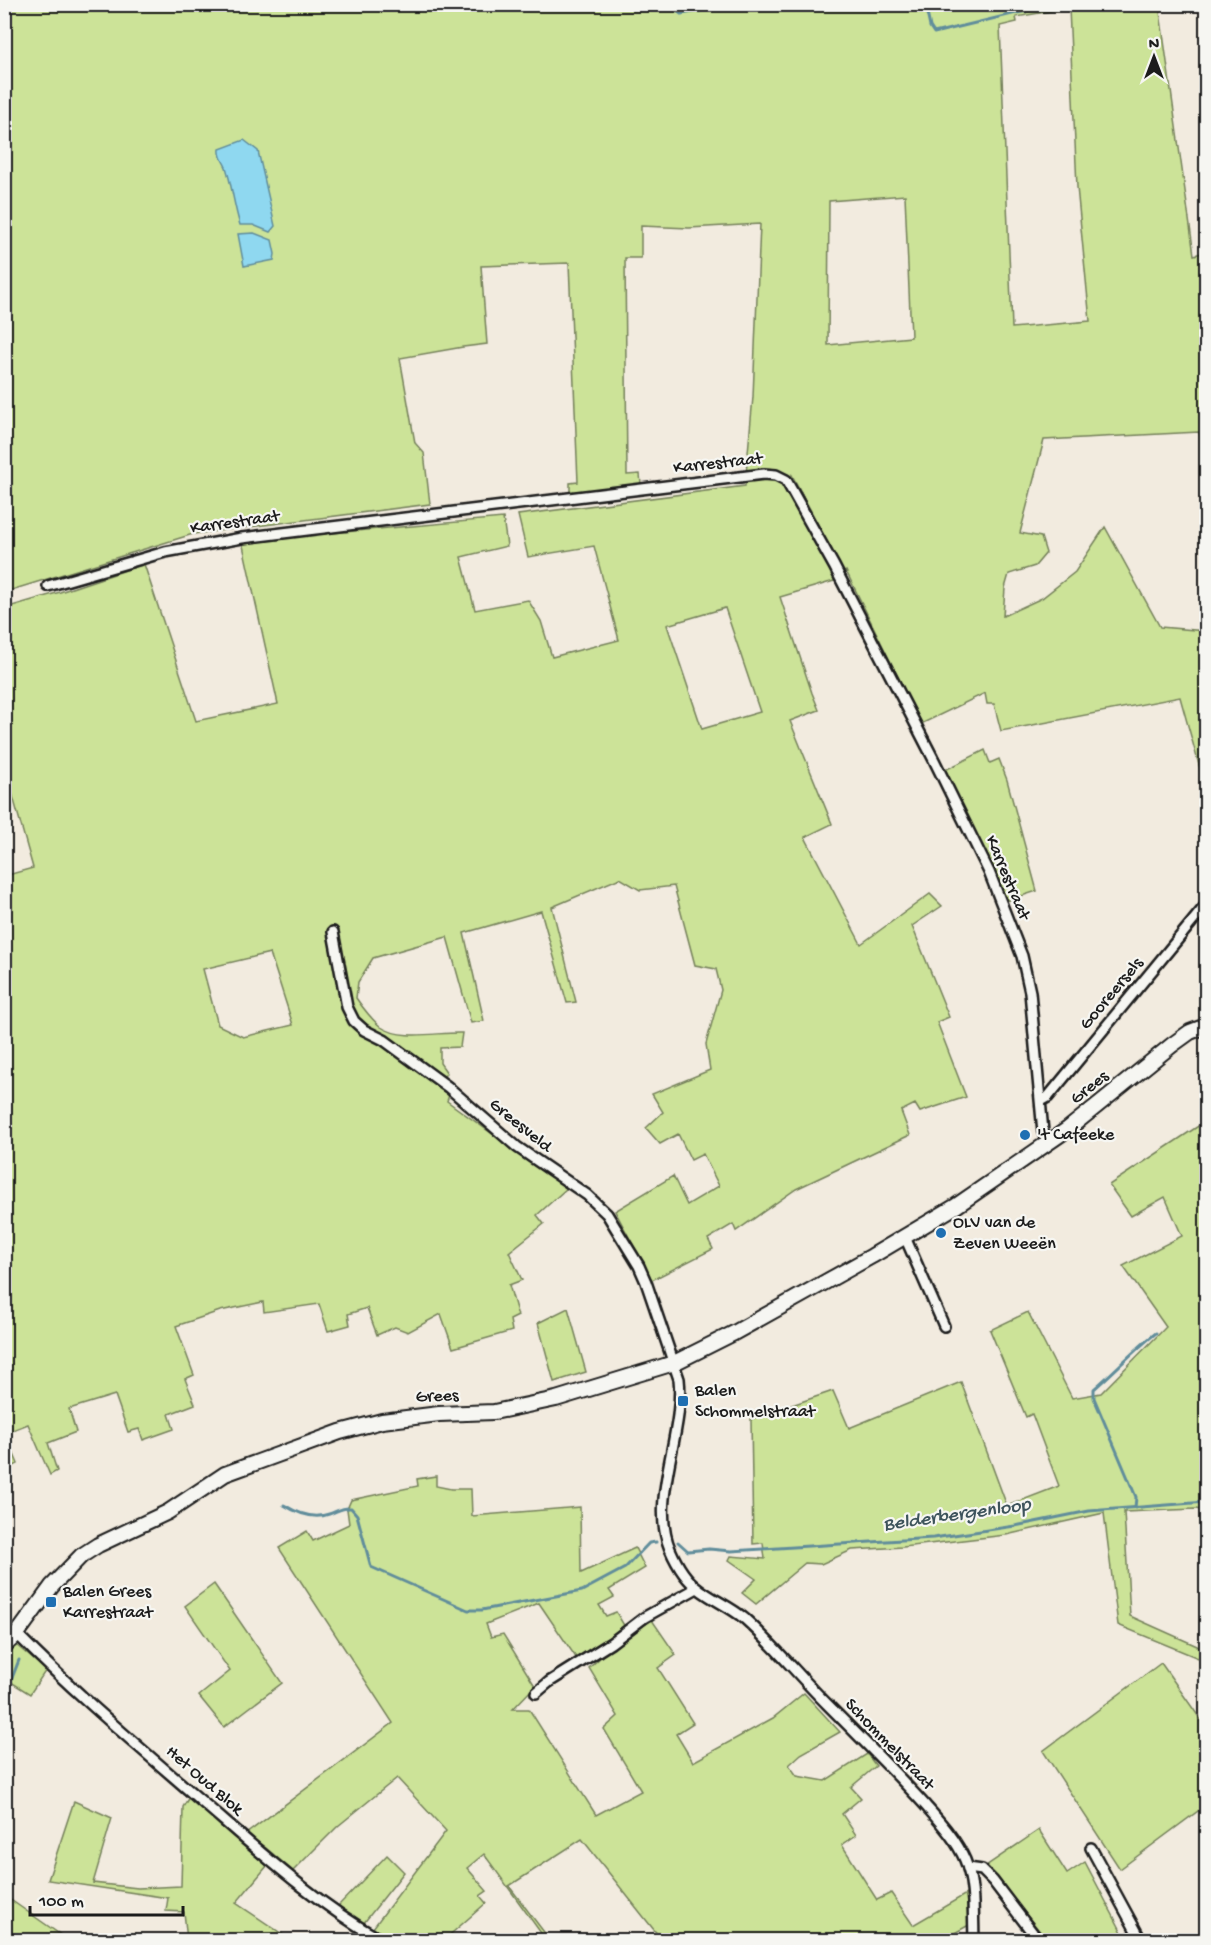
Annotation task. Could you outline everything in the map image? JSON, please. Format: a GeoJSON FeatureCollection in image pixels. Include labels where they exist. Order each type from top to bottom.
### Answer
{"type":"FeatureCollection","features":[{"type":"Feature","properties":{"kind":"street","name":"Karrestraat"},"geometry":{"type":"LineString","coordinates":[[48,586],[197,545],[764,474],[776,475],[786,480],[834,566],[989,872],[1022,956],[1026,972],[1030,992],[1043,1132],[1048,1144]]}},
{"type":"Feature","properties":{"kind":"street","name":"Gooreersels"},"geometry":{"type":"LineString","coordinates":[[1041,1101],[1048,1097],[1206,905]]}},
{"type":"Feature","properties":{"kind":"street","name":"Greesveld"},"geometry":{"type":"LineString","coordinates":[[333,932],[347,1007],[354,1021],[448,1087],[517,1147],[587,1195],[607,1214],[639,1266],[674,1363]]}},
{"type":"Feature","properties":{"kind":"street","name":"Grees"},"geometry":{"type":"LineString","coordinates":[[4,1646],[69,1566],[81,1556],[98,1545],[168,1512],[225,1474],[362,1425],[413,1416],[494,1412],[521,1408],[674,1363],[905,1237],[956,1206],[1048,1144],[1190,1032],[1206,1026]]}},
{"type":"Feature","properties":{"kind":"street"},"geometry":{"type":"LineString","coordinates":[[905,1237],[944,1326]]}},
{"type":"Feature","properties":{"kind":"street","name":"Schommelstraat"},"geometry":{"type":"LineString","coordinates":[[674,1363],[680,1389],[663,1513],[664,1533],[679,1567],[697,1588],[742,1617],[894,1771],[941,1823],[959,1848],[968,1868]]}},
{"type":"Feature","properties":{"kind":"street"},"geometry":{"type":"LineString","coordinates":[[536,1693],[645,1617],[697,1588]]}},
{"type":"Feature","properties":{"kind":"street","name":"Het Oud Blok"},"geometry":{"type":"LineString","coordinates":[[16,1634],[167,1772],[314,1897],[381,1941]]}},
{"type":"Feature","properties":{"kind":"street"},"geometry":{"type":"LineString","coordinates":[[1091,1848],[1141,1941]]}},
{"type":"Feature","properties":{"kind":"street"},"geometry":{"type":"LineString","coordinates":[[974,1941],[968,1868],[982,1870],[993,1881],[1038,1941]]}},
{"type":"Feature","properties":{"kind":"green space"},"geometry":{"type":"Polygon","coordinates":[[[5,5],[1159,5],[1194,255],[1206,252],[1206,454],[1199,432],[1044,440],[1020,533],[1041,537],[1046,553],[1035,566],[1009,574],[1005,588],[1003,616],[1042,598],[1075,572],[1105,527],[1160,627],[1206,631],[1206,790],[1180,697],[1001,731],[994,704],[987,704],[985,693],[921,724],[846,571],[834,581],[780,597],[819,710],[790,721],[832,824],[805,837],[861,944],[930,894],[942,906],[912,926],[949,1017],[937,1022],[966,1097],[920,1112],[915,1104],[901,1111],[910,1135],[796,1189],[736,1231],[733,1224],[708,1239],[713,1249],[652,1280],[615,1211],[673,1176],[687,1205],[719,1186],[703,1154],[691,1160],[678,1134],[660,1144],[646,1128],[663,1112],[652,1094],[710,1070],[706,1044],[721,990],[716,969],[695,965],[674,886],[640,890],[620,878],[552,907],[576,1002],[567,1003],[541,911],[464,933],[484,1021],[471,1023],[447,937],[373,958],[358,982],[356,998],[381,1027],[389,1031],[409,1035],[462,1033],[460,1047],[440,1048],[440,1063],[447,1073],[438,1082],[438,1088],[449,1095],[447,1101],[567,1188],[537,1215],[544,1224],[509,1252],[522,1280],[509,1285],[518,1316],[510,1320],[512,1331],[453,1348],[441,1314],[408,1332],[395,1327],[377,1335],[367,1308],[348,1314],[350,1325],[328,1331],[319,1304],[264,1312],[263,1302],[220,1311],[176,1326],[194,1375],[185,1379],[195,1404],[169,1414],[174,1429],[143,1440],[139,1429],[128,1432],[115,1395],[69,1409],[76,1432],[48,1443],[57,1471],[50,1475],[28,1424],[5,1433],[18,1464],[8,1469],[4,1461],[4,876],[33,868],[5,768],[5,608],[144,564],[196,721],[278,704],[242,541],[503,518],[507,546],[461,557],[475,610],[528,600],[541,621],[552,657],[619,640],[594,546],[528,557],[518,515],[745,486],[753,397],[760,224],[689,228],[641,226],[641,258],[625,258],[627,475],[640,474],[641,484],[570,492],[570,483],[578,482],[569,263],[481,266],[487,344],[400,358],[415,443],[424,453],[430,504],[193,534],[5,592],[5,5]],[[1069,8],[1016,17],[1017,22],[1000,26],[1012,328],[1090,321],[1077,187],[1069,8]],[[905,195],[829,201],[828,345],[911,337],[905,195]],[[792,475],[789,490],[824,555],[831,549],[792,475]],[[725,608],[667,625],[702,729],[760,712],[725,608]],[[270,953],[203,969],[218,1025],[243,1037],[293,1025],[270,953]]]}},
{"type":"Feature","properties":{"kind":"green space"},"geometry":{"type":"Polygon","coordinates":[[[985,750],[990,763],[999,759],[1007,780],[1037,891],[1006,901],[943,771],[985,750]]]}},
{"type":"Feature","properties":{"kind":"green space"},"geometry":{"type":"Polygon","coordinates":[[[1206,1121],[1206,1511],[1196,1509],[1124,1512],[1130,1616],[1206,1650],[1203,1660],[1118,1625],[1104,1513],[1006,1535],[903,1547],[852,1550],[821,1564],[805,1563],[756,1604],[742,1593],[756,1579],[729,1560],[731,1556],[765,1559],[763,1543],[753,1544],[751,1419],[833,1391],[849,1428],[961,1382],[1007,1506],[1059,1486],[1032,1414],[1026,1417],[990,1330],[1028,1312],[1072,1398],[1101,1393],[1166,1327],[1123,1266],[1182,1236],[1165,1197],[1131,1216],[1109,1185],[1206,1121]]]}},
{"type":"Feature","properties":{"kind":"green space"},"geometry":{"type":"Polygon","coordinates":[[[568,1308],[586,1372],[554,1382],[538,1323],[568,1308]]]}},
{"type":"Feature","properties":{"kind":"green space"},"geometry":{"type":"Polygon","coordinates":[[[436,1476],[436,1486],[471,1489],[472,1516],[580,1507],[581,1573],[635,1548],[645,1568],[609,1590],[614,1597],[599,1605],[606,1616],[616,1612],[625,1627],[577,1659],[539,1603],[486,1624],[491,1637],[503,1634],[535,1686],[513,1709],[529,1709],[596,1815],[641,1791],[604,1729],[618,1716],[589,1668],[615,1644],[652,1620],[676,1655],[658,1668],[693,1723],[676,1734],[693,1762],[773,1718],[804,1693],[840,1732],[801,1754],[789,1765],[797,1776],[825,1781],[867,1754],[876,1766],[851,1787],[861,1798],[842,1814],[856,1835],[842,1845],[877,1900],[891,1893],[913,1925],[966,1894],[969,1925],[942,1940],[662,1940],[582,1839],[509,1886],[550,1940],[546,1940],[484,1854],[467,1868],[487,1891],[480,1896],[486,1903],[444,1940],[393,1940],[373,1928],[446,1831],[397,1778],[338,1826],[293,1871],[246,1834],[393,1723],[279,1548],[307,1531],[313,1541],[349,1524],[347,1509],[351,1500],[418,1486],[417,1479],[436,1476]]]}},
{"type":"Feature","properties":{"kind":"green space"},"geometry":{"type":"Polygon","coordinates":[[[214,1584],[282,1683],[224,1727],[199,1696],[230,1671],[185,1606],[214,1584]]]}},
{"type":"Feature","properties":{"kind":"green space"},"geometry":{"type":"Polygon","coordinates":[[[15,1644],[46,1670],[30,1694],[11,1682],[5,1709],[5,1653],[15,1644]]]}},
{"type":"Feature","properties":{"kind":"green space"},"geometry":{"type":"Polygon","coordinates":[[[1161,1663],[1206,1727],[1206,1805],[1120,1869],[1043,1751],[1161,1663]]]}},
{"type":"Feature","properties":{"kind":"green space"},"geometry":{"type":"Polygon","coordinates":[[[189,1797],[267,1866],[236,1903],[291,1940],[187,1940],[184,1912],[166,1911],[168,1898],[48,1880],[74,1801],[112,1818],[93,1883],[138,1888],[181,1886],[183,1807],[189,1797]]]}},
{"type":"Feature","properties":{"kind":"green space"},"geometry":{"type":"Polygon","coordinates":[[[1039,1830],[1067,1874],[1085,1862],[1126,1940],[1047,1940],[986,1866],[1039,1830]]]}},
{"type":"Feature","properties":{"kind":"green space"},"geometry":{"type":"Polygon","coordinates":[[[387,1855],[404,1872],[363,1924],[337,1907],[387,1855]]]}},
{"type":"Feature","properties":{"kind":"green space"},"geometry":{"type":"Polygon","coordinates":[[[5,1896],[68,1940],[5,1940],[5,1896]]]}},
{"type":"Feature","properties":{"kind":"water"},"geometry":{"type":"Polygon","coordinates":[[[244,140],[258,151],[275,226],[270,232],[253,225],[240,225],[238,218],[220,149],[244,140]]]}},
{"type":"Feature","properties":{"kind":"water"},"geometry":{"type":"Polygon","coordinates":[[[254,233],[272,240],[274,260],[244,266],[238,234],[254,233]]]}},
{"type":"Feature","properties":{"kind":"waterway"},"geometry":{"type":"LineString","coordinates":[[673,4],[673,8],[681,14],[743,4]]}},
{"type":"Feature","properties":{"kind":"waterway"},"geometry":{"type":"LineString","coordinates":[[927,13],[934,33],[1054,4]]}},
{"type":"Feature","properties":{"kind":"waterway"},"geometry":{"type":"LineString","coordinates":[[1135,1508],[1136,1497],[1094,1398],[1094,1389],[1156,1333]]}},
{"type":"Feature","properties":{"kind":"waterway","name":"Belderbergenloop"},"geometry":{"type":"LineString","coordinates":[[678,1542],[688,1551],[709,1549],[731,1551],[933,1538],[1015,1526],[1089,1511],[1206,1502]]}},
{"type":"Feature","properties":{"kind":"waterway","name":"Belderbergenloop"},"geometry":{"type":"LineString","coordinates":[[284,1505],[311,1516],[323,1516],[351,1508],[357,1515],[371,1567],[468,1610],[482,1610],[582,1591],[625,1568],[649,1543],[656,1542]]}},
{"type":"Feature","properties":{"kind":"waterway","name":"Belderbergenloop"},"geometry":{"type":"LineString","coordinates":[[4,1681],[10,1683],[19,1660]]}},
{"type":"Feature","properties":{"kind":"place","name":"'t Cafeeke"},"geometry":{"type":"Point","coordinates":[1025,1135]}},
{"type":"Feature","properties":{"kind":"place","name":"OLV van de Zeven Weeën"},"geometry":{"type":"Point","coordinates":[941,1233]}},
{"type":"Feature","properties":{"kind":"place","name":"Balen Schommelstraat"},"geometry":{"type":"Point","coordinates":[683,1401]}},
{"type":"Feature","properties":{"kind":"place","name":"Balen Grees Karrestraat"},"geometry":{"type":"Point","coordinates":[51,1602]}}]}
